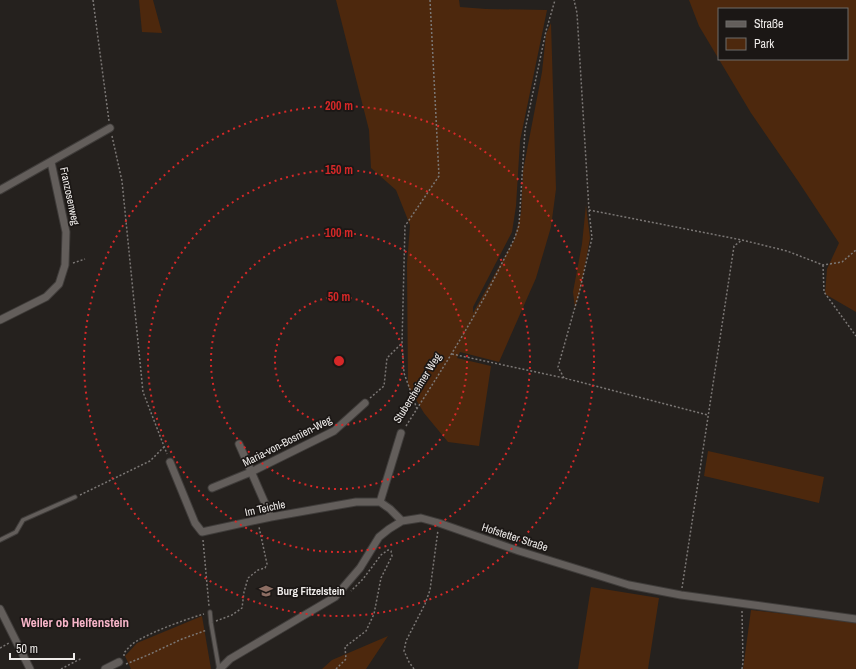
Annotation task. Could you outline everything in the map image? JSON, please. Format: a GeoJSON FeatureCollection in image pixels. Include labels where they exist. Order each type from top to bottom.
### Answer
{"type":"FeatureCollection","features":[{"type":"Feature","properties":{"kind":"street","name":"Franzosenweg"},"geometry":{"type":"LineString","coordinates":[[0,190],[110,128]]}},
{"type":"Feature","properties":{"kind":"street","name":"Franzosenweg"},"geometry":{"type":"LineString","coordinates":[[0,320],[46,296],[59,284],[65,265],[66,232],[51,162]]}},
{"type":"Feature","properties":{"kind":"street","name":"Maria-von-Bosnien-Weg"},"geometry":{"type":"LineString","coordinates":[[212,488],[251,472],[334,431],[365,403]]}},
{"type":"Feature","properties":{"kind":"street","name":"Stubersheimer Weg"},"geometry":{"type":"LineString","coordinates":[[380,502],[401,433]]}},
{"type":"Feature","properties":{"kind":"street"},"geometry":{"type":"LineString","coordinates":[[239,444],[270,518]]}},
{"type":"Feature","properties":{"kind":"street"},"geometry":{"type":"LineString","coordinates":[[170,462],[195,523],[202,532]]}},
{"type":"Feature","properties":{"kind":"street","name":"Im Teichle"},"geometry":{"type":"LineString","coordinates":[[202,532],[257,520],[356,502],[380,502]]}},
{"type":"Feature","properties":{"kind":"street"},"geometry":{"type":"LineString","coordinates":[[380,502],[390,509],[402,521]]}},
{"type":"Feature","properties":{"kind":"street","name":"Hofstetter Straße"},"geometry":{"type":"LineString","coordinates":[[220,669],[230,659],[335,597],[360,568],[379,537],[402,521],[421,518],[629,585],[681,595],[856,619]]}},
{"type":"Feature","properties":{"kind":"street"},"geometry":{"type":"LineString","coordinates":[[0,609],[2,618],[30,669]]}},
{"type":"Feature","properties":{"kind":"street"},"geometry":{"type":"LineString","coordinates":[[105,669],[123,662]]}},
{"type":"Feature","properties":{"kind":"lane"},"geometry":{"type":"LineString","coordinates":[[0,540],[16,532],[23,520],[75,497]]}},
{"type":"Feature","properties":{"kind":"lane"},"geometry":{"type":"LineString","coordinates":[[210,612],[220,669]]}},
{"type":"Feature","properties":{"kind":"path"},"geometry":{"type":"LineString","coordinates":[[93,0],[110,128],[122,181],[144,392],[170,462]]}},
{"type":"Feature","properties":{"kind":"path"},"geometry":{"type":"LineString","coordinates":[[417,409],[404,373],[402,343],[405,226],[439,176],[430,0]]}},
{"type":"Feature","properties":{"kind":"path","name":"Stubersheimer Weg"},"geometry":{"type":"LineString","coordinates":[[401,433],[452,354],[488,292],[516,236],[519,225],[525,130],[546,31],[555,0]]}},
{"type":"Feature","properties":{"kind":"path"},"geometry":{"type":"LineString","coordinates":[[564,378],[558,367],[579,293],[592,238],[577,13],[574,0]]}},
{"type":"Feature","properties":{"kind":"path"},"geometry":{"type":"LineString","coordinates":[[589,210],[742,240],[787,251],[823,264],[842,262],[856,250]]}},
{"type":"Feature","properties":{"kind":"path"},"geometry":{"type":"LineString","coordinates":[[681,595],[734,246],[742,240]]}},
{"type":"Feature","properties":{"kind":"path"},"geometry":{"type":"LineString","coordinates":[[65,265],[85,259]]}},
{"type":"Feature","properties":{"kind":"path"},"geometry":{"type":"LineString","coordinates":[[823,264],[824,292],[856,336]]}},
{"type":"Feature","properties":{"kind":"path"},"geometry":{"type":"LineString","coordinates":[[365,403],[384,386],[387,358],[402,343]]}},
{"type":"Feature","properties":{"kind":"path"},"geometry":{"type":"LineString","coordinates":[[452,354],[564,378],[708,415]]}},
{"type":"Feature","properties":{"kind":"path"},"geometry":{"type":"LineString","coordinates":[[75,497],[150,461],[164,447]]}},
{"type":"Feature","properties":{"kind":"path"},"geometry":{"type":"LineString","coordinates":[[211,623],[232,615],[242,608],[248,578],[258,570],[265,568],[267,564],[257,520]]}},
{"type":"Feature","properties":{"kind":"path"},"geometry":{"type":"LineString","coordinates":[[414,669],[404,651],[406,641],[425,604],[430,590],[439,523]]}},
{"type":"Feature","properties":{"kind":"path"},"geometry":{"type":"LineString","coordinates":[[202,532],[210,612],[192,617],[134,643],[124,653],[123,662],[148,655],[182,639],[212,628]]}},
{"type":"Feature","properties":{"kind":"path"},"geometry":{"type":"LineString","coordinates":[[336,669],[346,659],[345,647],[366,631],[374,614],[381,578],[392,556],[391,551],[388,550],[381,555],[363,579],[348,595],[339,593]]}},
{"type":"Feature","properties":{"kind":"path"},"geometry":{"type":"LineString","coordinates":[[742,603],[742,669]]}},
{"type":"Feature","properties":{"kind":"path"},"geometry":{"type":"LineString","coordinates":[[61,669],[82,658]]}},
{"type":"Feature","properties":{"kind":"green space"},"geometry":{"type":"Polygon","coordinates":[[[139,0],[153,0],[162,33],[142,32],[139,0]]]}},
{"type":"Feature","properties":{"kind":"green space"},"geometry":{"type":"Polygon","coordinates":[[[336,0],[459,0],[460,7],[547,10],[520,141],[516,206],[512,232],[473,307],[473,313],[514,240],[521,213],[523,171],[542,72],[546,34],[551,23],[556,189],[551,227],[536,278],[499,362],[460,352],[457,358],[491,366],[479,446],[448,442],[424,413],[408,386],[407,264],[410,225],[396,190],[371,168],[369,130],[336,0]]]}},
{"type":"Feature","properties":{"kind":"green space"},"geometry":{"type":"Polygon","coordinates":[[[689,0],[856,0],[856,312],[825,294],[827,269],[839,243],[751,113],[719,60],[848,60],[848,8],[718,8],[718,58],[699,26],[689,0]]]}},
{"type":"Feature","properties":{"kind":"green space"},"geometry":{"type":"Polygon","coordinates":[[[586,205],[590,238],[581,288],[575,308],[573,292],[582,244],[586,205]]]}},
{"type":"Feature","properties":{"kind":"green space"},"geometry":{"type":"Polygon","coordinates":[[[708,451],[824,477],[819,503],[704,476],[708,451]]]}},
{"type":"Feature","properties":{"kind":"green space"},"geometry":{"type":"Polygon","coordinates":[[[591,587],[659,598],[648,669],[578,669],[591,587]]]}},
{"type":"Feature","properties":{"kind":"green space"},"geometry":{"type":"Polygon","coordinates":[[[751,610],[830,619],[856,620],[856,669],[743,669],[751,610]]]}},
{"type":"Feature","properties":{"kind":"green space"},"geometry":{"type":"Polygon","coordinates":[[[202,616],[211,669],[131,669],[125,656],[137,643],[202,616]]]}},
{"type":"Feature","properties":{"kind":"green space"},"geometry":{"type":"Polygon","coordinates":[[[388,636],[366,669],[322,669],[332,660],[388,636]]]}},
{"type":"Feature","properties":{"kind":"place","name":"Burg Fitzelstein"},"geometry":{"type":"Point","coordinates":[266,591]}},
{"type":"Feature","properties":{"kind":"district","name":"Weiler ob Helfenstein"},"geometry":{"type":"Point","coordinates":[75,622]}}]}
